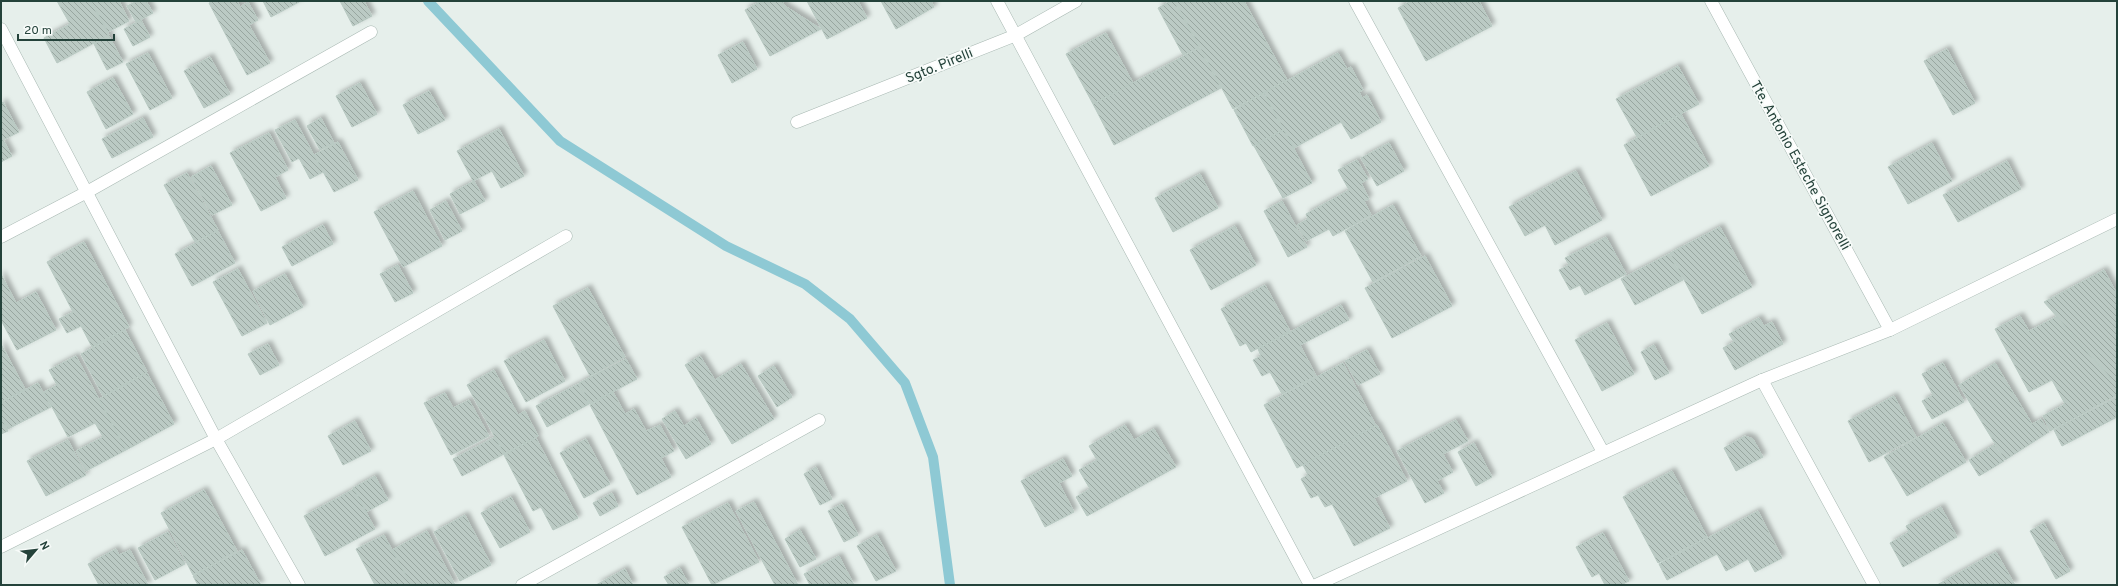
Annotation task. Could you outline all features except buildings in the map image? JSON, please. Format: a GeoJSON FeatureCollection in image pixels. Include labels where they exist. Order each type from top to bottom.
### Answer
{"type":"FeatureCollection","features":[{"type":"Feature","properties":{"kind":"street"},"geometry":{"type":"LineString","coordinates":[[997,1],[1310,585]]}},
{"type":"Feature","properties":{"kind":"street","name":"Sgto. Pirelli"},"geometry":{"type":"LineString","coordinates":[[797,122],[1016,35],[1076,1]]}},
{"type":"Feature","properties":{"kind":"street"},"geometry":{"type":"LineString","coordinates":[[1355,1],[1603,452]]}},
{"type":"Feature","properties":{"kind":"street","name":"Tte. Antonio Esteche Signorelli"},"geometry":{"type":"LineString","coordinates":[[1711,1],[1890,330]]}},
{"type":"Feature","properties":{"kind":"street"},"geometry":{"type":"LineString","coordinates":[[1,29],[216,439],[299,585]]}},
{"type":"Feature","properties":{"kind":"street"},"geometry":{"type":"LineString","coordinates":[[1,237],[87,192],[371,32]]}},
{"type":"Feature","properties":{"kind":"street"},"geometry":{"type":"LineString","coordinates":[[1316,585],[1762,380],[1890,330],[2117,219]]}},
{"type":"Feature","properties":{"kind":"street"},"geometry":{"type":"LineString","coordinates":[[1,547],[216,439],[566,236]]}},
{"type":"Feature","properties":{"kind":"street"},"geometry":{"type":"LineString","coordinates":[[1762,380],[1874,585]]}},
{"type":"Feature","properties":{"kind":"street"},"geometry":{"type":"LineString","coordinates":[[522,585],[819,420]]}},
{"type":"Feature","properties":{"kind":"waterway"},"geometry":{"type":"LineString","coordinates":[[428,1],[560,141],[726,246],[805,284],[850,319],[905,383],[933,457],[950,585]]}}]}
